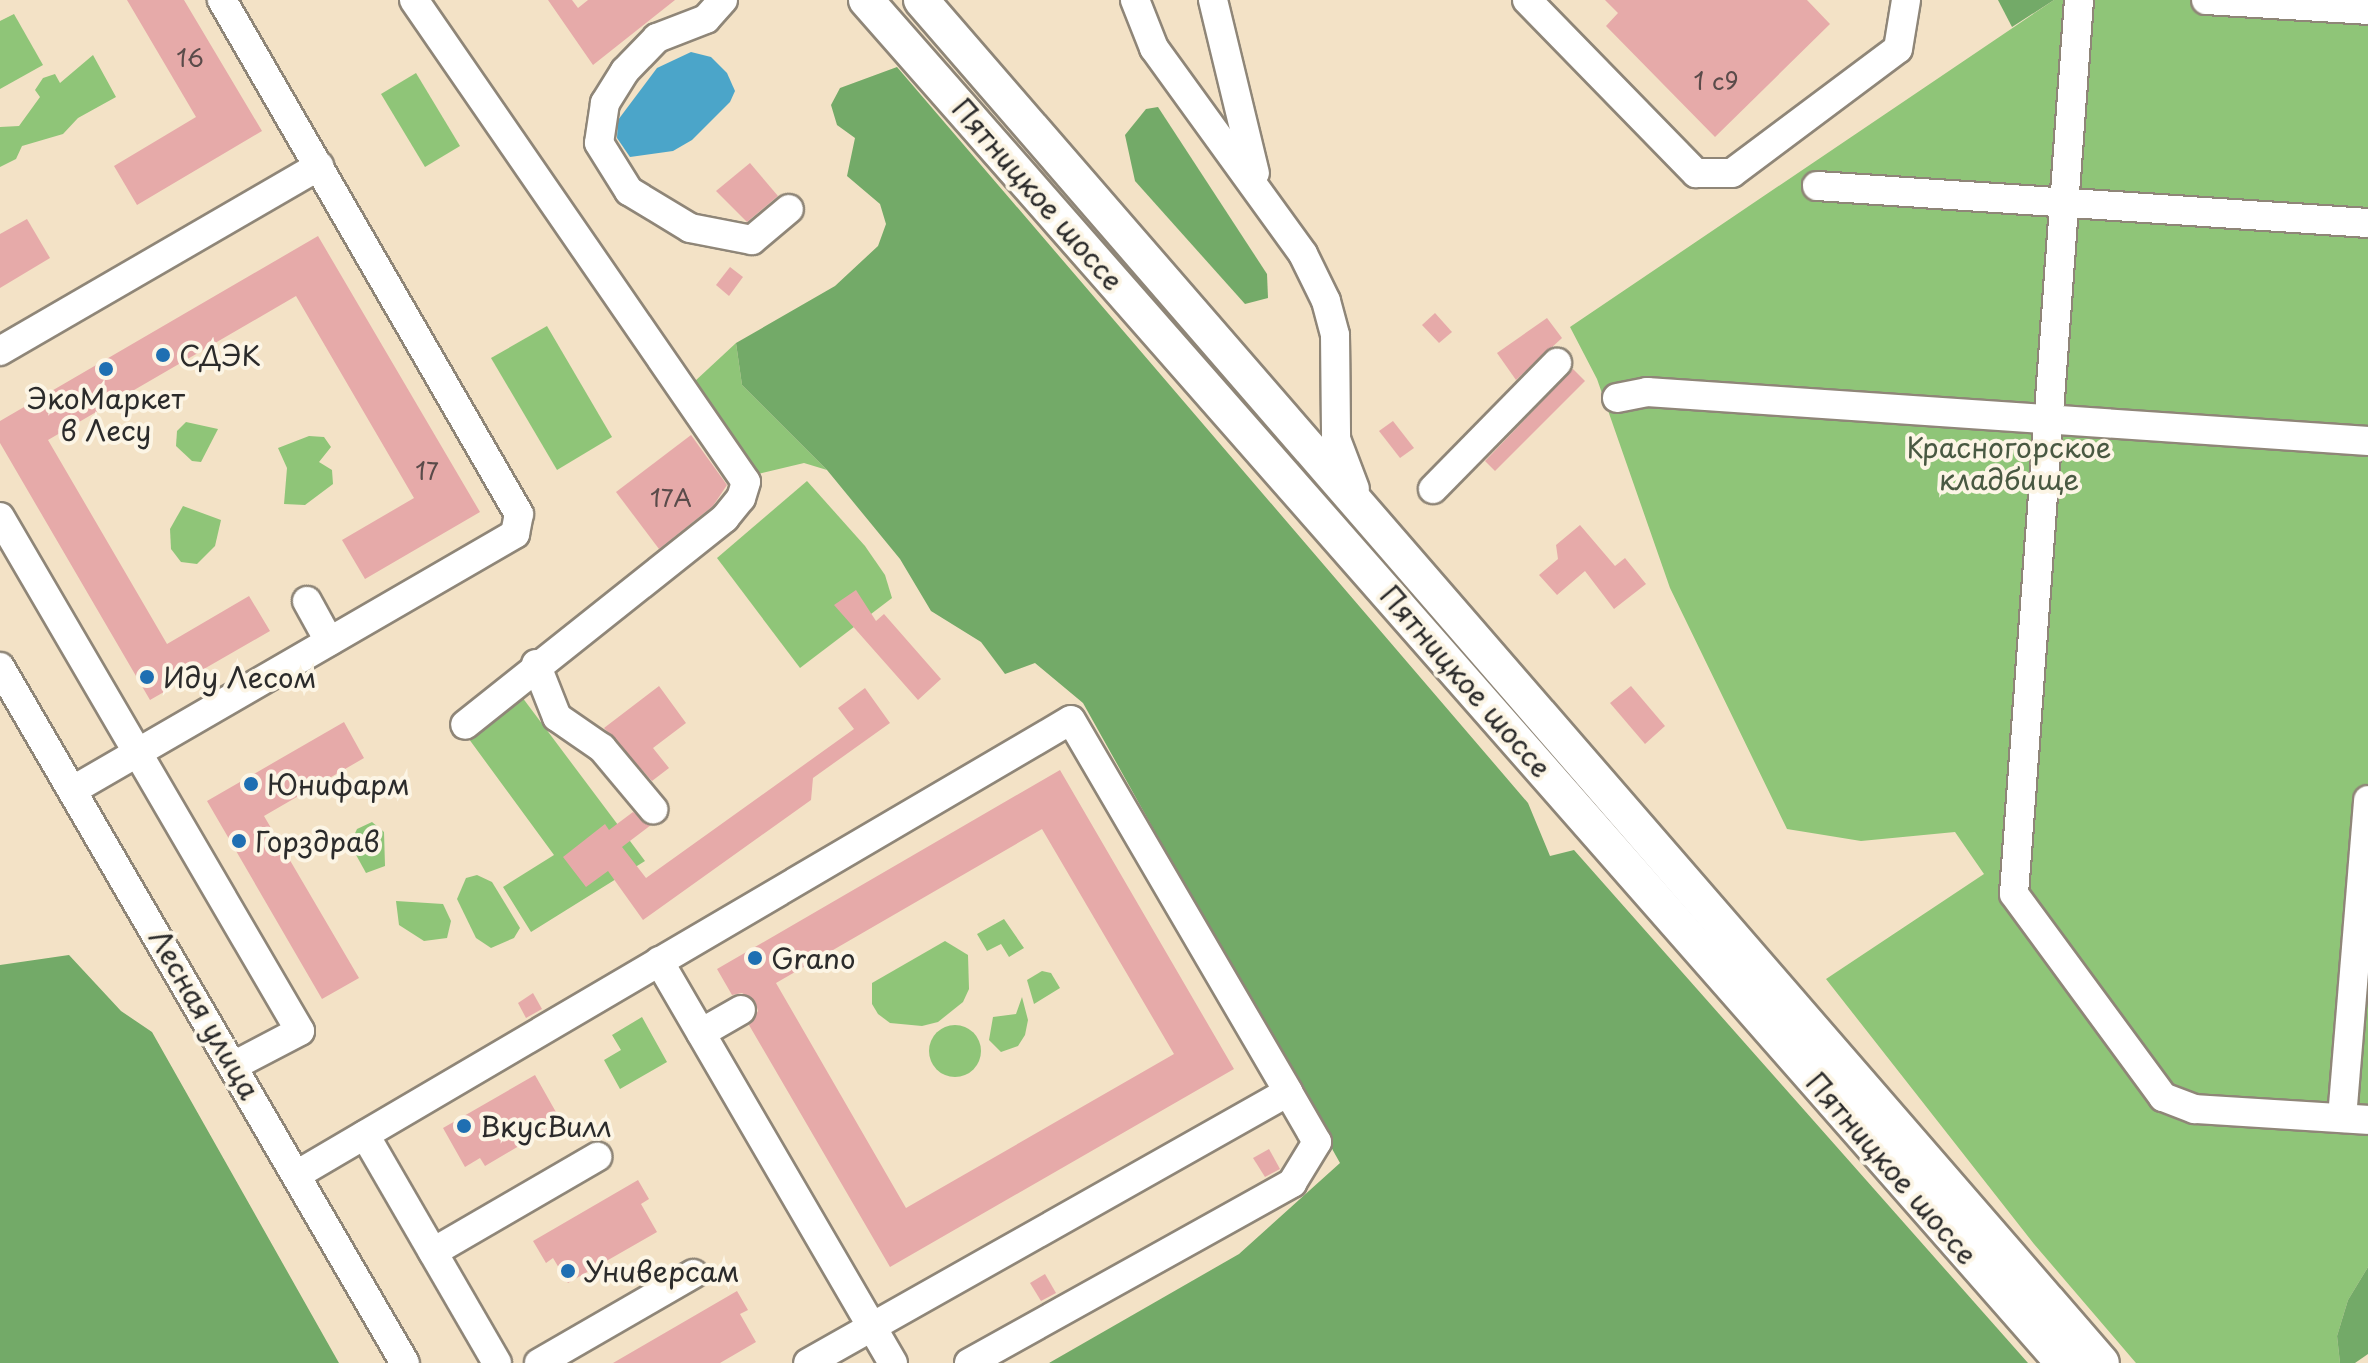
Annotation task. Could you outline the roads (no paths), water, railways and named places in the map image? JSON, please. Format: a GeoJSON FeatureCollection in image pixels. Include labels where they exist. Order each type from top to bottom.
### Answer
{"type":"FeatureCollection","features":[{"type":"Feature","properties":{"kind":"main road","name":"Пятницкое шоссе"},"geometry":{"type":"LineString","coordinates":[[866,0],[2063,1363]]}},
{"type":"Feature","properties":{"kind":"main road","name":"Пятницкое шоссе"},"geometry":{"type":"LineString","coordinates":[[921,0],[2102,1363]]}},
{"type":"Feature","properties":{"kind":"street"},"geometry":{"type":"LineString","coordinates":[[73,790],[515,534],[519,514],[222,0]]}},
{"type":"Feature","properties":{"kind":"street"},"geometry":{"type":"LineString","coordinates":[[414,0],[746,482],[741,498],[725,518],[536,664],[465,725]]}},
{"type":"Feature","properties":{"kind":"street"},"geometry":{"type":"LineString","coordinates":[[723,0],[706,19],[657,38],[625,71],[605,103],[599,143],[629,191],[690,228],[752,240],[789,209]]}},
{"type":"Feature","properties":{"kind":"street"},"geometry":{"type":"LineString","coordinates":[[1116,0],[1303,254],[1326,301],[1335,335],[1336,439],[1341,464],[1401,556]]}},
{"type":"Feature","properties":{"kind":"street"},"geometry":{"type":"LineString","coordinates":[[1135,0],[1154,48]]}},
{"type":"Feature","properties":{"kind":"street"},"geometry":{"type":"LineString","coordinates":[[1213,0],[1261,193]]}},
{"type":"Feature","properties":{"kind":"street"},"geometry":{"type":"LineString","coordinates":[[1527,0],[1696,173],[1732,173],[1898,49],[1906,0]]}},
{"type":"Feature","properties":{"kind":"street"},"geometry":{"type":"LineString","coordinates":[[2079,0],[2014,894],[2163,1097],[2195,1109],[2355,1119],[2368,800]]}},
{"type":"Feature","properties":{"kind":"street"},"geometry":{"type":"LineString","coordinates":[[2206,0],[2368,10]]}},
{"type":"Feature","properties":{"kind":"street"},"geometry":{"type":"LineString","coordinates":[[0,351],[319,166]]}},
{"type":"Feature","properties":{"kind":"street"},"geometry":{"type":"LineString","coordinates":[[1817,186],[2368,223]]}},
{"type":"Feature","properties":{"kind":"street"},"geometry":{"type":"LineString","coordinates":[[1433,489],[1557,363]]}},
{"type":"Feature","properties":{"kind":"street"},"geometry":{"type":"LineString","coordinates":[[1617,398],[1647,392],[2368,441]]}},
{"type":"Feature","properties":{"kind":"street"},"geometry":{"type":"LineString","coordinates":[[0,517],[300,1031],[235,1065]]}},
{"type":"Feature","properties":{"kind":"street"},"geometry":{"type":"LineString","coordinates":[[307,601],[329,641]]}},
{"type":"Feature","properties":{"kind":"street"},"geometry":{"type":"LineString","coordinates":[[536,664],[557,717],[602,748],[653,809]]}},
{"type":"Feature","properties":{"kind":"street","name":"Лесная улица"},"geometry":{"type":"LineString","coordinates":[[0,667],[235,1065],[405,1363]]}},
{"type":"Feature","properties":{"kind":"street"},"geometry":{"type":"LineString","coordinates":[[298,1174],[1071,720],[1317,1142],[1292,1183],[969,1363]]}},
{"type":"Feature","properties":{"kind":"street"},"geometry":{"type":"LineString","coordinates":[[659,961],[893,1363]]}},
{"type":"Feature","properties":{"kind":"street"},"geometry":{"type":"LineString","coordinates":[[701,1033],[741,1010]]}},
{"type":"Feature","properties":{"kind":"street"},"geometry":{"type":"LineString","coordinates":[[808,1363],[1288,1092]]}},
{"type":"Feature","properties":{"kind":"street"},"geometry":{"type":"LineString","coordinates":[[365,1135],[497,1363]]}},
{"type":"Feature","properties":{"kind":"street"},"geometry":{"type":"LineString","coordinates":[[433,1252],[597,1157]]}},
{"type":"Feature","properties":{"kind":"street"},"geometry":{"type":"LineString","coordinates":[[539,1363],[693,1274]]}},
{"type":"Feature","properties":{"kind":"water"},"geometry":{"type":"Polygon","coordinates":[[[691,52],[711,57],[727,73],[735,91],[730,102],[692,140],[673,151],[630,157],[617,138],[618,120],[657,68],[691,52]]]}},
{"type":"Feature","properties":{"kind":"place","name":"СДЭК"},"geometry":{"type":"Point","coordinates":[163,355]}},
{"type":"Feature","properties":{"kind":"place","name":"ЭкоМаркет в Лесу"},"geometry":{"type":"Point","coordinates":[106,369]}},
{"type":"Feature","properties":{"kind":"place","name":"Иду Лесом"},"geometry":{"type":"Point","coordinates":[147,677]}},
{"type":"Feature","properties":{"kind":"place","name":"Юнифарм"},"geometry":{"type":"Point","coordinates":[251,784]}},
{"type":"Feature","properties":{"kind":"place","name":"Горздрав"},"geometry":{"type":"Point","coordinates":[239,841]}},
{"type":"Feature","properties":{"kind":"place","name":"Grano"},"geometry":{"type":"Point","coordinates":[755,958]}},
{"type":"Feature","properties":{"kind":"place","name":"ВкусВилл"},"geometry":{"type":"Point","coordinates":[464,1126]}},
{"type":"Feature","properties":{"kind":"place","name":"Универсам"},"geometry":{"type":"Point","coordinates":[568,1271]}},
{"type":"Feature","properties":{"kind":"park label","name":"Красногорское кладбище"},"geometry":{"type":"Point","coordinates":[2009,463]}}]}
